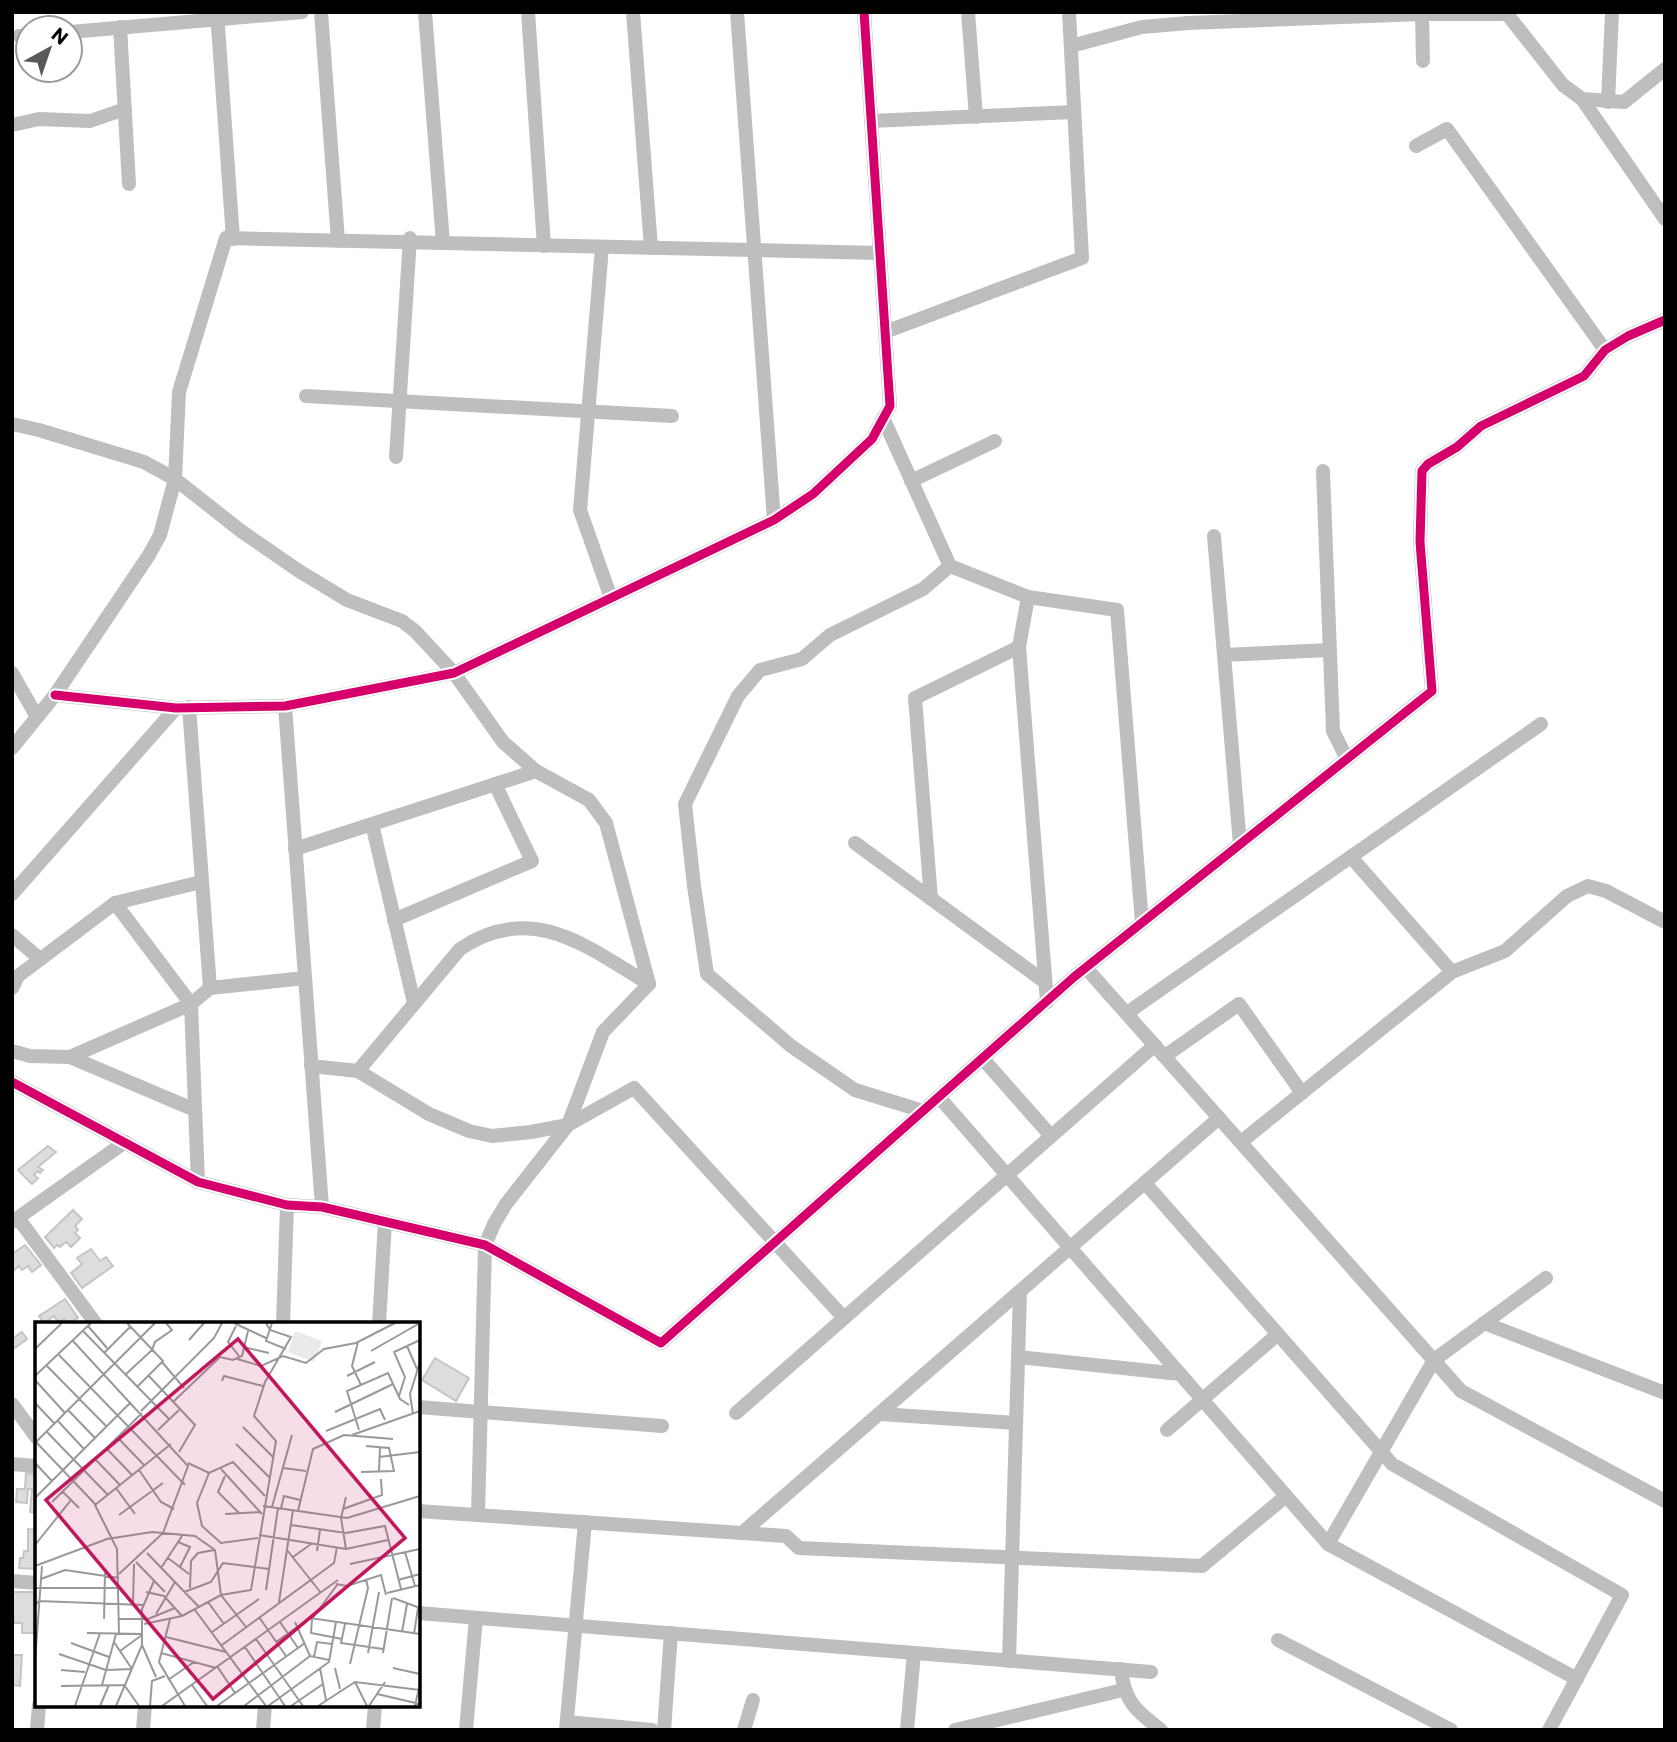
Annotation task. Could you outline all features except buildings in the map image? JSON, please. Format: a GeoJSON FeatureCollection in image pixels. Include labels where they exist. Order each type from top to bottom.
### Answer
{"type":"FeatureCollection","features":[{"type":"Feature","properties":{"kind":"street"},"geometry":{"type":"LineString","coordinates":[[84,31],[217,16],[302,12]]}},
{"type":"Feature","properties":{"kind":"street"},"geometry":{"type":"LineString","coordinates":[[321,12],[338,241]]}},
{"type":"Feature","properties":{"kind":"street"},"geometry":{"type":"LineString","coordinates":[[425,12],[443,243]]}},
{"type":"Feature","properties":{"kind":"street"},"geometry":{"type":"LineString","coordinates":[[528,12],[544,246]]}},
{"type":"Feature","properties":{"kind":"street"},"geometry":{"type":"LineString","coordinates":[[633,12],[651,248]]}},
{"type":"Feature","properties":{"kind":"street"},"geometry":{"type":"LineString","coordinates":[[737,12],[774,520]]}},
{"type":"Feature","properties":{"kind":"street"},"geometry":{"type":"LineString","coordinates":[[55,695],[182,708],[285,706],[454,673],[774,520],[813,494],[872,439],[890,406],[864,12]]}},
{"type":"Feature","properties":{"kind":"street"},"geometry":{"type":"LineString","coordinates":[[968,12],[976,117]]}},
{"type":"Feature","properties":{"kind":"street"},"geometry":{"type":"LineString","coordinates":[[885,332],[1082,258],[1069,12]]}},
{"type":"Feature","properties":{"kind":"street"},"geometry":{"type":"LineString","coordinates":[[1608,102],[1612,12]]}},
{"type":"Feature","properties":{"kind":"street"},"geometry":{"type":"LineString","coordinates":[[1422,14],[1423,61]]}},
{"type":"Feature","properties":{"kind":"street"},"geometry":{"type":"LineString","coordinates":[[1071,46],[1188,18],[1507,14],[1563,85],[1582,99],[1665,219]]}},
{"type":"Feature","properties":{"kind":"street"},"geometry":{"type":"LineString","coordinates":[[217,16],[233,239]]}},
{"type":"Feature","properties":{"kind":"street"},"geometry":{"type":"LineString","coordinates":[[120,27],[129,184]]}},
{"type":"Feature","properties":{"kind":"street"},"geometry":{"type":"LineString","coordinates":[[1582,99],[1624,102],[1665,69]]}},
{"type":"Feature","properties":{"kind":"street"},"geometry":{"type":"LineString","coordinates":[[12,124],[39,119],[90,121],[125,109]]}},
{"type":"Feature","properties":{"kind":"street"},"geometry":{"type":"LineString","coordinates":[[871,121],[1074,113]]}},
{"type":"Feature","properties":{"kind":"street"},"geometry":{"type":"LineString","coordinates":[[1416,146],[1447,129],[1605,350]]}},
{"type":"Feature","properties":{"kind":"street"},"geometry":{"type":"LineString","coordinates":[[12,748],[55,695],[160,535],[175,479],[179,392],[226,238],[410,240],[544,246],[880,253]]}},
{"type":"Feature","properties":{"kind":"street"},"geometry":{"type":"LineString","coordinates":[[396,457],[410,240]]}},
{"type":"Feature","properties":{"kind":"street"},"geometry":{"type":"LineString","coordinates":[[602,247],[580,510],[611,598]]}},
{"type":"Feature","properties":{"kind":"street"},"geometry":{"type":"LineString","coordinates":[[12,1082],[198,1182],[287,1205],[322,1207],[485,1245],[662,1343],[1086,968],[1432,691],[1420,542],[1422,471],[1427,464],[1457,447],[1481,426],[1584,376],[1605,350],[1628,336],[1665,320]]}},
{"type":"Feature","properties":{"kind":"street"},"geometry":{"type":"LineString","coordinates":[[306,396],[672,416]]}},
{"type":"Feature","properties":{"kind":"street"},"geometry":{"type":"LineString","coordinates":[[883,418],[950,566],[1028,597],[1117,610],[1142,923]]}},
{"type":"Feature","properties":{"kind":"street"},"geometry":{"type":"LineString","coordinates":[[12,424],[39,429],[144,462],[175,479],[241,531],[299,571],[356,604],[402,621],[415,631],[454,673],[503,742],[536,771],[589,800],[606,823],[649,984]]}},
{"type":"Feature","properties":{"kind":"street"},"geometry":{"type":"LineString","coordinates":[[911,481],[995,441]]}},
{"type":"Feature","properties":{"kind":"street"},"geometry":{"type":"LineString","coordinates":[[1323,471],[1333,731],[1347,759]]}},
{"type":"Feature","properties":{"kind":"street"},"geometry":{"type":"LineString","coordinates":[[1214,536],[1240,845]]}},
{"type":"Feature","properties":{"kind":"street"},"geometry":{"type":"LineString","coordinates":[[923,1111],[855,1090],[790,1046],[707,974],[685,804],[738,696],[760,670],[802,659],[830,635],[923,589],[950,566]]}},
{"type":"Feature","properties":{"kind":"street"},"geometry":{"type":"LineString","coordinates":[[1028,597],[1019,647],[1047,1002]]}},
{"type":"Feature","properties":{"kind":"street"},"geometry":{"type":"LineString","coordinates":[[932,899],[915,698],[1019,647]]}},
{"type":"Feature","properties":{"kind":"street"},"geometry":{"type":"LineString","coordinates":[[1224,655],[1329,650]]}},
{"type":"Feature","properties":{"kind":"street"},"geometry":{"type":"LineString","coordinates":[[12,673],[37,717]]}},
{"type":"Feature","properties":{"kind":"street"},"geometry":{"type":"LineString","coordinates":[[285,706],[322,1207]]}},
{"type":"Feature","properties":{"kind":"street"},"geometry":{"type":"LineString","coordinates":[[182,708],[210,988]]}},
{"type":"Feature","properties":{"kind":"street"},"geometry":{"type":"LineString","coordinates":[[12,894],[182,708]]}},
{"type":"Feature","properties":{"kind":"street"},"geometry":{"type":"LineString","coordinates":[[1127,1013],[1541,724]]}},
{"type":"Feature","properties":{"kind":"street"},"geometry":{"type":"LineString","coordinates":[[295,849],[536,771]]}},
{"type":"Feature","properties":{"kind":"street"},"geometry":{"type":"LineString","coordinates":[[394,920],[532,862],[495,784]]}},
{"type":"Feature","properties":{"kind":"street"},"geometry":{"type":"LineString","coordinates":[[372,824],[414,1003]]}},
{"type":"Feature","properties":{"kind":"street"},"geometry":{"type":"LineString","coordinates":[[855,843],[1045,982]]}},
{"type":"Feature","properties":{"kind":"street"},"geometry":{"type":"LineString","coordinates":[[1351,857],[1452,972]]}},
{"type":"Feature","properties":{"kind":"street"},"geometry":{"type":"LineString","coordinates":[[12,988],[18,976],[115,903],[201,882]]}},
{"type":"Feature","properties":{"kind":"street"},"geometry":{"type":"LineString","coordinates":[[1241,1142],[1452,972],[1505,951],[1567,896],[1588,886],[1606,891],[1665,922]]}},
{"type":"Feature","properties":{"kind":"street"},"geometry":{"type":"LineString","coordinates":[[115,903],[191,1004],[198,1182]]}},
{"type":"Feature","properties":{"kind":"street"},"geometry":{"type":"LineString","coordinates":[[358,1071],[460,949],[478,936],[516,927],[547,929],[575,940],[649,984]]}},
{"type":"Feature","properties":{"kind":"street"},"geometry":{"type":"LineString","coordinates":[[12,935],[40,959]]}},
{"type":"Feature","properties":{"kind":"street"},"geometry":{"type":"LineString","coordinates":[[1086,968],[1461,1391],[1665,1501]]}},
{"type":"Feature","properties":{"kind":"street"},"geometry":{"type":"LineString","coordinates":[[70,1057],[191,1004],[210,988],[305,978]]}},
{"type":"Feature","properties":{"kind":"street"},"geometry":{"type":"LineString","coordinates":[[478,1515],[485,1245],[506,1205],[568,1125],[603,1031],[649,984]]}},
{"type":"Feature","properties":{"kind":"street"},"geometry":{"type":"LineString","coordinates":[[1165,1056],[1239,1004],[1302,1093]]}},
{"type":"Feature","properties":{"kind":"street"},"geometry":{"type":"LineString","coordinates":[[736,1413],[1155,1045]]}},
{"type":"Feature","properties":{"kind":"street"},"geometry":{"type":"LineString","coordinates":[[12,1051],[30,1056],[70,1057],[195,1110]]}},
{"type":"Feature","properties":{"kind":"street"},"geometry":{"type":"LineString","coordinates":[[983,1059],[1051,1136]]}},
{"type":"Feature","properties":{"kind":"street"},"geometry":{"type":"LineString","coordinates":[[311,1066],[358,1071],[429,1114],[469,1131],[492,1136],[568,1125],[634,1088],[844,1318]]}},
{"type":"Feature","properties":{"kind":"street"},"geometry":{"type":"LineString","coordinates":[[939,1097],[1328,1544],[1577,1679]]}},
{"type":"Feature","properties":{"kind":"street"},"geometry":{"type":"LineString","coordinates":[[742,1533],[1220,1118]]}},
{"type":"Feature","properties":{"kind":"street"},"geometry":{"type":"LineString","coordinates":[[94,1322],[15,1220],[125,1142]]}},
{"type":"Feature","properties":{"kind":"street"},"geometry":{"type":"LineString","coordinates":[[1145,1183],[1392,1464],[1622,1595],[1549,1730]]}},
{"type":"Feature","properties":{"kind":"street"},"geometry":{"type":"LineString","coordinates":[[283,1322],[287,1205]]}},
{"type":"Feature","properties":{"kind":"street"},"geometry":{"type":"LineString","coordinates":[[379,1322],[385,1222]]}},
{"type":"Feature","properties":{"kind":"street"},"geometry":{"type":"LineString","coordinates":[[1328,1544],[1434,1360],[1546,1278]]}},
{"type":"Feature","properties":{"kind":"street"},"geometry":{"type":"LineString","coordinates":[[1009,1661],[1020,1292]]}},
{"type":"Feature","properties":{"kind":"street"},"geometry":{"type":"LineString","coordinates":[[1484,1323],[1665,1393]]}},
{"type":"Feature","properties":{"kind":"street"},"geometry":{"type":"LineString","coordinates":[[1167,1430],[1278,1334]]}},
{"type":"Feature","properties":{"kind":"street"},"geometry":{"type":"LineString","coordinates":[[1018,1357],[1180,1374]]}},
{"type":"Feature","properties":{"kind":"street"},"geometry":{"type":"LineString","coordinates":[[12,1404],[35,1435]]}},
{"type":"Feature","properties":{"kind":"street"},"geometry":{"type":"LineString","coordinates":[[420,1407],[662,1426]]}},
{"type":"Feature","properties":{"kind":"street"},"geometry":{"type":"LineString","coordinates":[[880,1413],[1016,1423]]}},
{"type":"Feature","properties":{"kind":"street"},"geometry":{"type":"LineString","coordinates":[[12,1464],[35,1466]]}},
{"type":"Feature","properties":{"kind":"street"},"geometry":{"type":"LineString","coordinates":[[420,1511],[786,1536],[799,1548],[1202,1566],[1286,1496]]}},
{"type":"Feature","properties":{"kind":"street"},"geometry":{"type":"LineString","coordinates":[[585,1522],[566,1726],[652,1730]]}},
{"type":"Feature","properties":{"kind":"street"},"geometry":{"type":"LineString","coordinates":[[12,1581],[35,1583]]}},
{"type":"Feature","properties":{"kind":"street"},"geometry":{"type":"LineString","coordinates":[[420,1613],[1151,1672]]}},
{"type":"Feature","properties":{"kind":"street"},"geometry":{"type":"LineString","coordinates":[[466,1730],[476,1618]]}},
{"type":"Feature","properties":{"kind":"street"},"geometry":{"type":"LineString","coordinates":[[664,1730],[671,1633]]}},
{"type":"Feature","properties":{"kind":"street"},"geometry":{"type":"LineString","coordinates":[[1278,1640],[1451,1730]]}},
{"type":"Feature","properties":{"kind":"street"},"geometry":{"type":"LineString","coordinates":[[907,1730],[914,1653]]}},
{"type":"Feature","properties":{"kind":"street"},"geometry":{"type":"LineString","coordinates":[[1121,1669],[1123,1690],[1132,1705],[1161,1730]]}},
{"type":"Feature","properties":{"kind":"street"},"geometry":{"type":"LineString","coordinates":[[956,1730],[1123,1690]]}},
{"type":"Feature","properties":{"kind":"street"},"geometry":{"type":"LineString","coordinates":[[744,1730],[753,1700]]}},
{"type":"Feature","properties":{"kind":"street"},"geometry":{"type":"LineString","coordinates":[[37,1730],[39,1707]]}},
{"type":"Feature","properties":{"kind":"street"},"geometry":{"type":"LineString","coordinates":[[143,1730],[145,1707]]}},
{"type":"Feature","properties":{"kind":"street"},"geometry":{"type":"LineString","coordinates":[[263,1730],[265,1707]]}},
{"type":"Feature","properties":{"kind":"street"},"geometry":{"type":"LineString","coordinates":[[373,1730],[375,1707]]}},
{"type":"Feature","properties":{"kind":"cycle path"},"geometry":{"type":"LineString","coordinates":[[55,695],[176,708],[285,706],[454,673],[774,520],[813,494],[872,439],[890,406],[864,12]]}},
{"type":"Feature","properties":{"kind":"cycle path"},"geometry":{"type":"LineString","coordinates":[[12,1082],[198,1182],[287,1205],[322,1207],[485,1245],[661,1343],[1074,977],[1432,691],[1420,542],[1422,471],[1428,464],[1457,447],[1481,426],[1584,376],[1605,350],[1628,336],[1665,320]]}}]}
